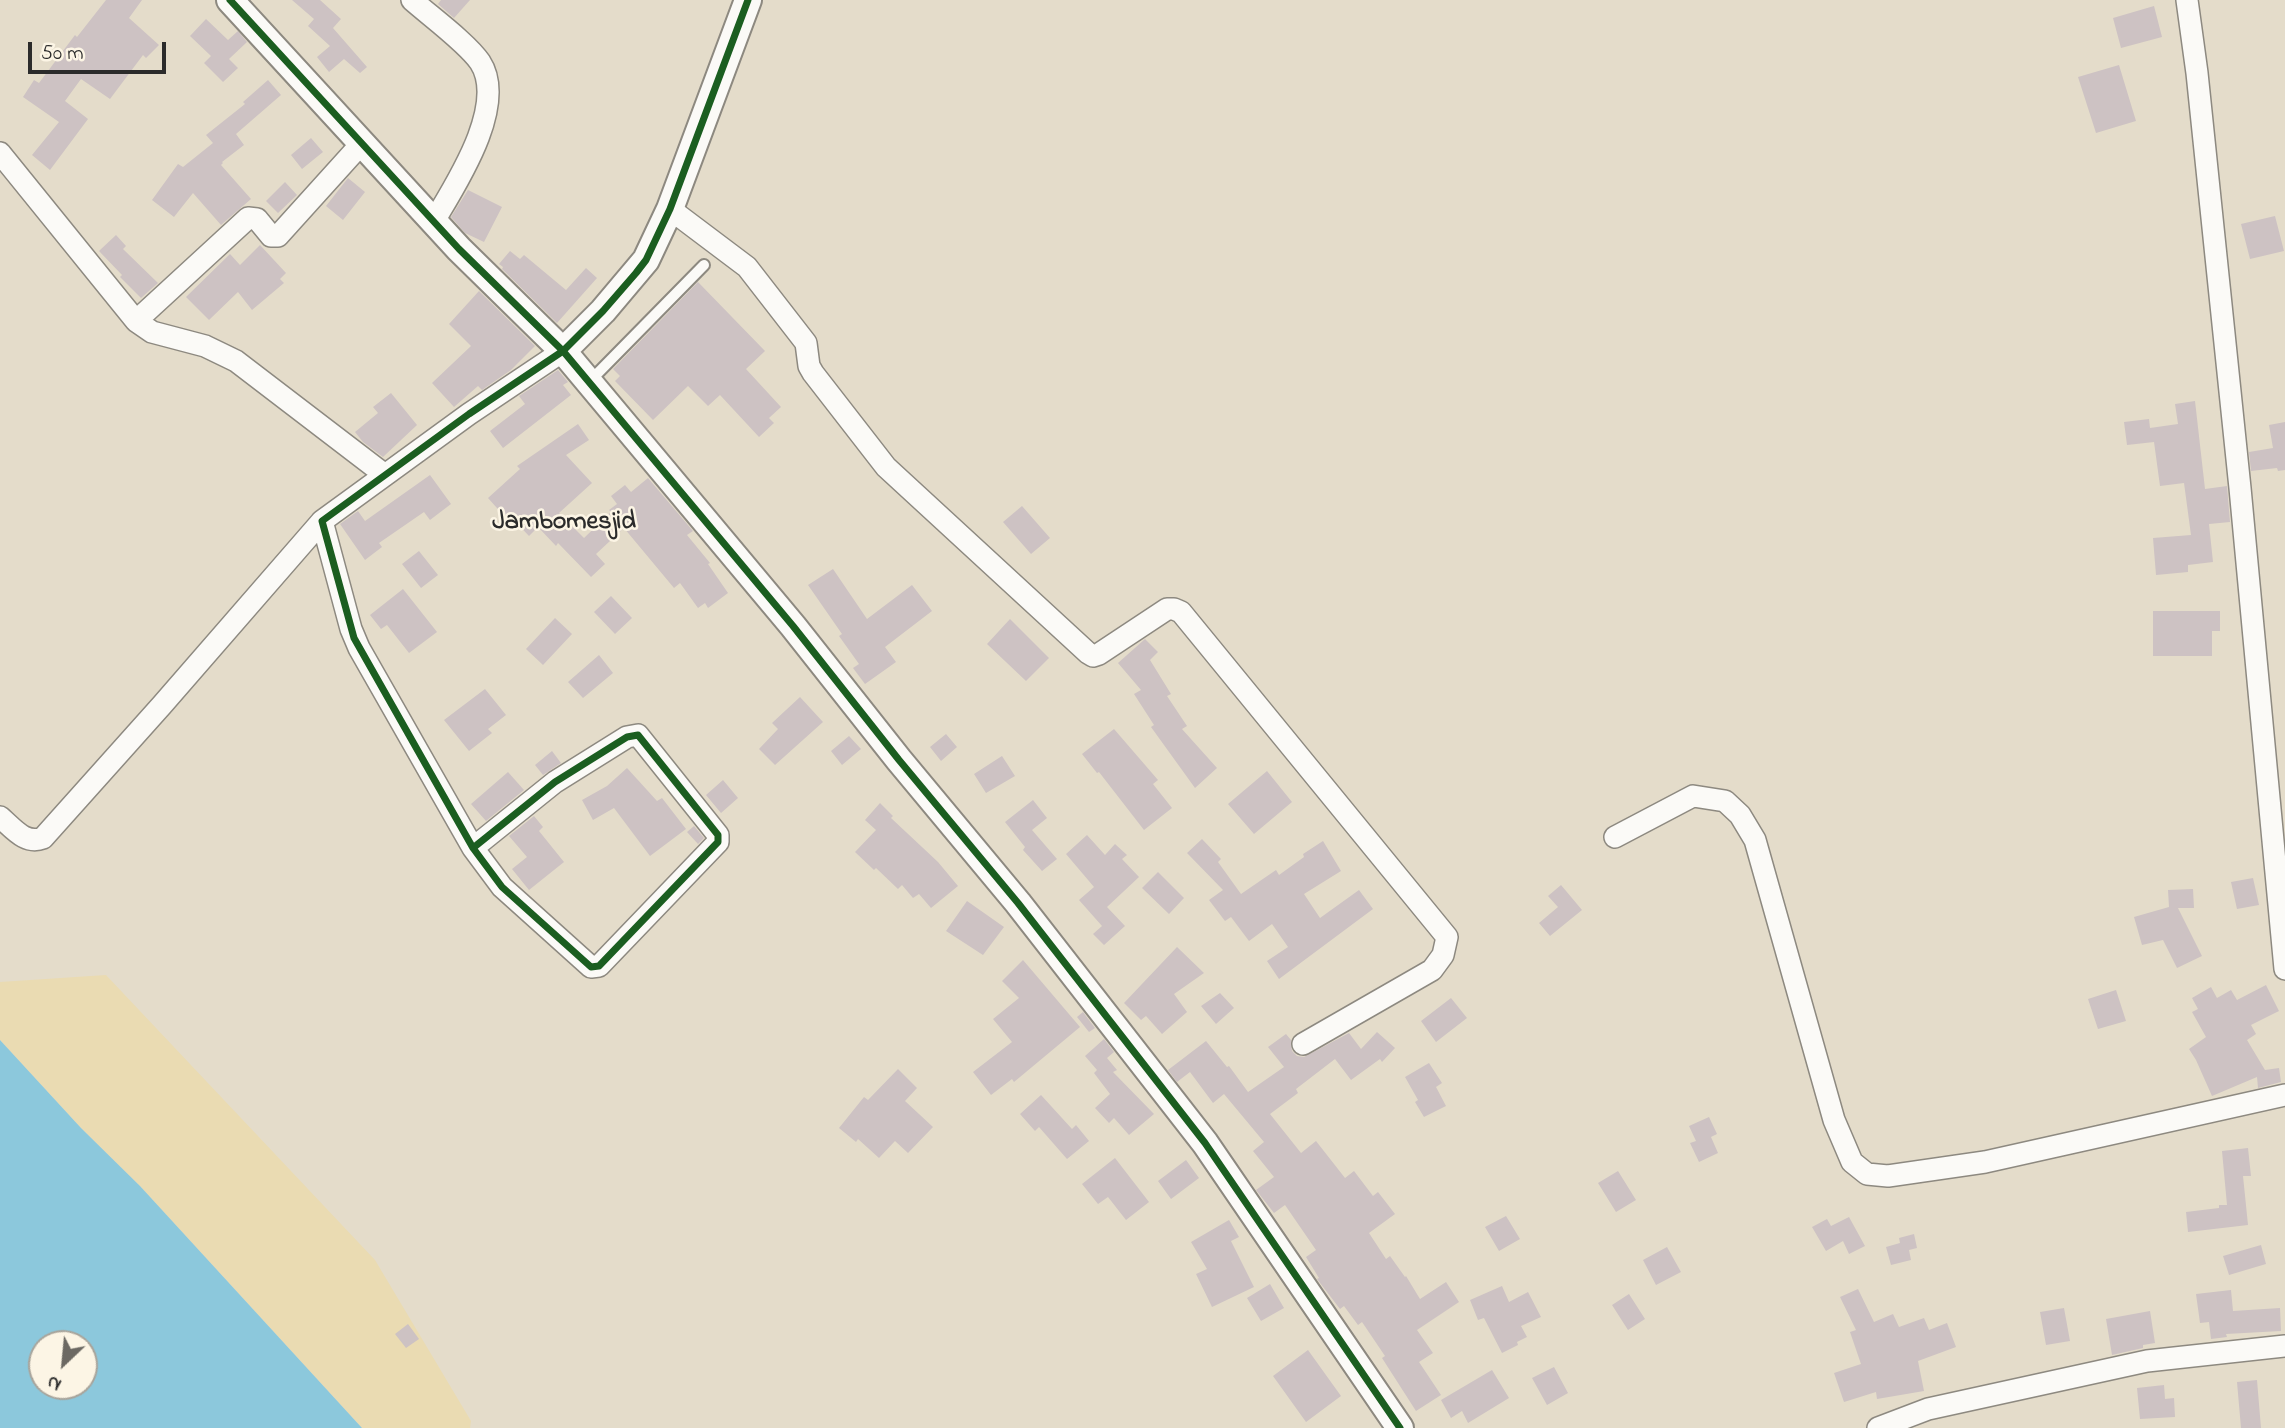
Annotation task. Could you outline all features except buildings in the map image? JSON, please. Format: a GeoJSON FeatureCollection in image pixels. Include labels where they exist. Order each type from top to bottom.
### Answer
{"type":"FeatureCollection","features":[{"type":"Feature","properties":{"kind":"street"},"geometry":{"type":"LineString","coordinates":[[230,0],[459,249],[563,351],[793,626],[899,760],[1018,903],[1205,1143],[1400,1428]]}},
{"type":"Feature","properties":{"kind":"street"},"geometry":{"type":"LineString","coordinates":[[412,0],[471,52],[485,71],[485,110],[475,147],[433,221]]}},
{"type":"Feature","properties":{"kind":"street"},"geometry":{"type":"LineString","coordinates":[[0,817],[26,839],[32,841],[43,838],[317,526],[469,414],[563,351],[603,311],[646,260],[670,209],[748,0]]}},
{"type":"Feature","properties":{"kind":"street"},"geometry":{"type":"LineString","coordinates":[[2187,0],[2199,86],[2237,460],[2285,969]]}},
{"type":"Feature","properties":{"kind":"street"},"geometry":{"type":"LineString","coordinates":[[136,321],[248,218],[257,219],[271,236],[278,236],[362,143]]}},
{"type":"Feature","properties":{"kind":"street"},"geometry":{"type":"LineString","coordinates":[[0,153],[136,321],[152,332],[205,346],[236,361],[385,475]]}},
{"type":"Feature","properties":{"kind":"street"},"geometry":{"type":"LineString","coordinates":[[670,209],[747,267],[806,343],[809,366],[813,373],[886,467],[1088,653],[1093,656],[1099,654],[1167,609],[1181,612],[1447,937],[1443,955],[1432,970],[1303,1044]]}},
{"type":"Feature","properties":{"kind":"street"},"geometry":{"type":"LineString","coordinates":[[317,526],[354,638],[473,848],[502,887],[591,967],[599,965],[718,842],[718,835],[638,735],[627,737],[555,782],[473,848]]}},
{"type":"Feature","properties":{"kind":"street"},"geometry":{"type":"LineString","coordinates":[[1615,837],[1693,796],[1725,800],[1740,815],[1755,840],[1834,1120],[1852,1162],[1867,1174],[1888,1176],[1985,1162],[2285,1095]]}},
{"type":"Feature","properties":{"kind":"street"},"geometry":{"type":"LineString","coordinates":[[1878,1428],[1928,1409],[2147,1361],[2285,1346]]}},
{"type":"Feature","properties":{"kind":"lane"},"geometry":{"type":"LineString","coordinates":[[589,382],[704,265]]}},
{"type":"Feature","properties":{"kind":"sand"},"geometry":{"type":"Polygon","coordinates":[[[106,975],[375,1260],[471,1421],[470,1428],[362,1428],[140,1186],[81,1128],[0,1040],[0,982],[106,975]]]}},
{"type":"Feature","properties":{"kind":"water"},"geometry":{"type":"Polygon","coordinates":[[[0,1040],[81,1128],[140,1186],[362,1428],[0,1428],[0,1040]]]}},
{"type":"Feature","properties":{"kind":"cycle path"},"geometry":{"type":"LineString","coordinates":[[230,0],[459,249],[563,351],[793,626],[899,760],[1018,903],[1205,1143],[1400,1428]]}},
{"type":"Feature","properties":{"kind":"cycle path"},"geometry":{"type":"LineString","coordinates":[[473,848],[555,782],[627,737],[638,735],[718,835],[718,842],[599,966],[591,967],[502,887],[473,848],[354,638],[322,521],[469,414],[563,351],[636,273],[646,260],[670,209],[748,0]]}},
{"type":"Feature","properties":{"kind":"district","name":"Jambomesjid"},"geometry":{"type":"Point","coordinates":[564,524]}}]}
